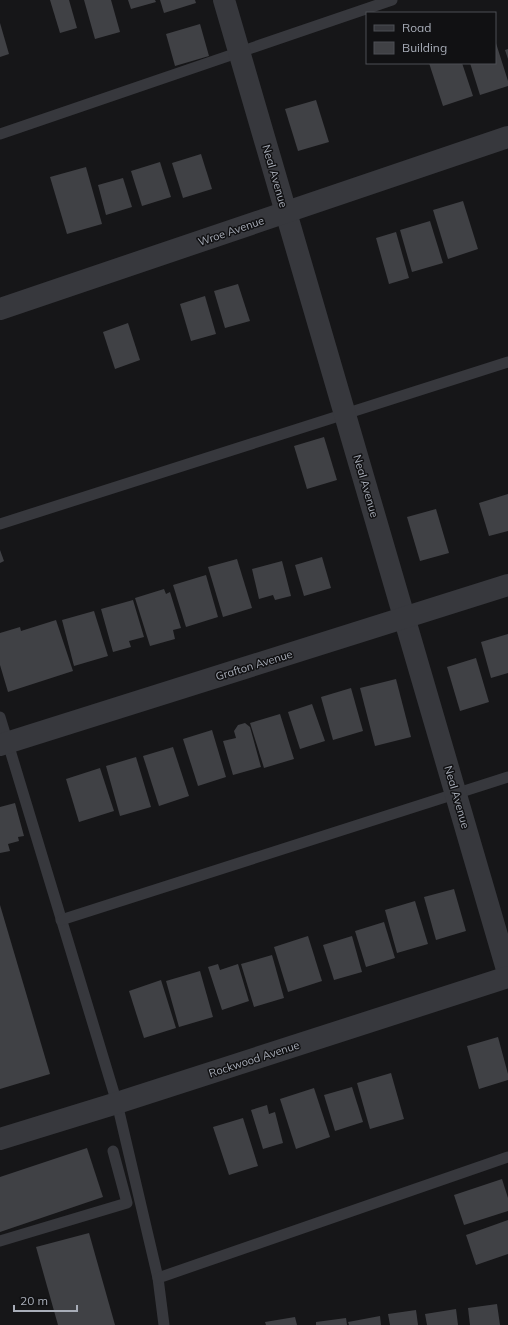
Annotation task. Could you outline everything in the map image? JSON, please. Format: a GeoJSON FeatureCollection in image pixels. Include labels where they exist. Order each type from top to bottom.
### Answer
{"type":"FeatureCollection","features":[{"type":"Feature","properties":{"kind":"street","name":"Neal Avenue"},"geometry":{"type":"LineString","coordinates":[[224,0],[508,973]]}},
{"type":"Feature","properties":{"kind":"street","name":"Wroe Avenue"},"geometry":{"type":"LineString","coordinates":[[0,310],[508,137]]}},
{"type":"Feature","properties":{"kind":"street","name":"Grafton Avenue"},"geometry":{"type":"LineString","coordinates":[[4,744],[508,585]]}},
{"type":"Feature","properties":{"kind":"street","name":"Rockwood Avenue"},"geometry":{"type":"LineString","coordinates":[[0,1139],[117,1103],[508,977]]}},
{"type":"Feature","properties":{"kind":"lane"},"geometry":{"type":"LineString","coordinates":[[0,134],[392,0]]}},
{"type":"Feature","properties":{"kind":"lane"},"geometry":{"type":"LineString","coordinates":[[0,524],[508,362]]}},
{"type":"Feature","properties":{"kind":"lane"},"geometry":{"type":"LineString","coordinates":[[0,717],[4,744],[61,920],[117,1103],[158,1278],[164,1325]]}},
{"type":"Feature","properties":{"kind":"lane"},"geometry":{"type":"LineString","coordinates":[[61,920],[508,777]]}},
{"type":"Feature","properties":{"kind":"lane"},"geometry":{"type":"LineString","coordinates":[[0,1241],[127,1204],[113,1151]]}},
{"type":"Feature","properties":{"kind":"lane"},"geometry":{"type":"LineString","coordinates":[[158,1278],[508,1157]]}},
{"type":"Feature","properties":{"kind":"building"},"geometry":{"type":"Polygon","coordinates":[[[50,0],[69,0],[77,28],[60,33],[50,0]]]}},
{"type":"Feature","properties":{"kind":"building"},"geometry":{"type":"Polygon","coordinates":[[[84,0],[111,0],[120,32],[95,39],[84,0]]]}},
{"type":"Feature","properties":{"kind":"building"},"geometry":{"type":"Polygon","coordinates":[[[128,0],[155,0],[156,2],[131,9],[128,0]]]}},
{"type":"Feature","properties":{"kind":"building"},"geometry":{"type":"Polygon","coordinates":[[[160,0],[195,0],[196,3],[164,13],[160,0]]]}},
{"type":"Feature","properties":{"kind":"building"},"geometry":{"type":"Polygon","coordinates":[[[0,23],[9,54],[0,57],[0,23]]]}},
{"type":"Feature","properties":{"kind":"building"},"geometry":{"type":"Polygon","coordinates":[[[200,24],[209,56],[175,66],[166,34],[200,24]]]}},
{"type":"Feature","properties":{"kind":"building"},"geometry":{"type":"Polygon","coordinates":[[[496,43],[508,81],[508,86],[480,95],[470,64],[496,64],[496,43]]]}},
{"type":"Feature","properties":{"kind":"building"},"geometry":{"type":"Polygon","coordinates":[[[508,49],[508,59],[505,50],[508,49]]]}},
{"type":"Feature","properties":{"kind":"building"},"geometry":{"type":"Polygon","coordinates":[[[429,64],[462,64],[473,96],[443,106],[429,64]]]}},
{"type":"Feature","properties":{"kind":"building"},"geometry":{"type":"Polygon","coordinates":[[[316,100],[329,142],[298,151],[285,109],[316,100]]]}},
{"type":"Feature","properties":{"kind":"building"},"geometry":{"type":"Polygon","coordinates":[[[201,154],[212,189],[183,198],[172,163],[201,154]]]}},
{"type":"Feature","properties":{"kind":"building"},"geometry":{"type":"Polygon","coordinates":[[[160,162],[171,197],[142,206],[131,171],[160,162]]]}},
{"type":"Feature","properties":{"kind":"building"},"geometry":{"type":"Polygon","coordinates":[[[86,167],[102,224],[67,234],[50,177],[86,167]]]}},
{"type":"Feature","properties":{"kind":"building"},"geometry":{"type":"Polygon","coordinates":[[[123,178],[132,207],[106,215],[98,185],[123,178]]]}},
{"type":"Feature","properties":{"kind":"building"},"geometry":{"type":"Polygon","coordinates":[[[463,201],[478,249],[448,259],[433,210],[463,201]]]}},
{"type":"Feature","properties":{"kind":"building"},"geometry":{"type":"Polygon","coordinates":[[[430,221],[443,263],[412,272],[400,230],[430,221]]]}},
{"type":"Feature","properties":{"kind":"building"},"geometry":{"type":"Polygon","coordinates":[[[396,232],[409,278],[389,284],[376,238],[396,232]]]}},
{"type":"Feature","properties":{"kind":"building"},"geometry":{"type":"Polygon","coordinates":[[[238,284],[250,321],[225,328],[214,291],[238,284]]]}},
{"type":"Feature","properties":{"kind":"building"},"geometry":{"type":"Polygon","coordinates":[[[205,296],[216,334],[191,341],[180,304],[205,296]]]}},
{"type":"Feature","properties":{"kind":"building"},"geometry":{"type":"Polygon","coordinates":[[[128,323],[140,360],[115,369],[103,332],[128,323]]]}},
{"type":"Feature","properties":{"kind":"building"},"geometry":{"type":"Polygon","coordinates":[[[324,437],[337,480],[307,489],[294,446],[324,437]]]}},
{"type":"Feature","properties":{"kind":"building"},"geometry":{"type":"Polygon","coordinates":[[[508,494],[508,531],[489,536],[479,503],[508,494]]]}},
{"type":"Feature","properties":{"kind":"building"},"geometry":{"type":"Polygon","coordinates":[[[436,509],[449,553],[420,561],[407,517],[436,509]]]}},
{"type":"Feature","properties":{"kind":"building"},"geometry":{"type":"Polygon","coordinates":[[[0,550],[4,561],[0,563],[0,550]]]}},
{"type":"Feature","properties":{"kind":"building"},"geometry":{"type":"Polygon","coordinates":[[[322,557],[331,588],[304,596],[295,565],[322,557]]]}},
{"type":"Feature","properties":{"kind":"building"},"geometry":{"type":"Polygon","coordinates":[[[237,559],[252,608],[223,617],[208,567],[237,559]]]}},
{"type":"Feature","properties":{"kind":"building"},"geometry":{"type":"Polygon","coordinates":[[[282,561],[291,596],[275,600],[273,595],[259,599],[252,569],[282,561]]]}},
{"type":"Feature","properties":{"kind":"building"},"geometry":{"type":"Polygon","coordinates":[[[206,575],[218,617],[186,627],[173,585],[206,575]]]}},
{"type":"Feature","properties":{"kind":"building"},"geometry":{"type":"Polygon","coordinates":[[[164,589],[166,594],[170,592],[181,628],[173,630],[175,639],[150,646],[135,598],[164,589]]]}},
{"type":"Feature","properties":{"kind":"building"},"geometry":{"type":"Polygon","coordinates":[[[133,600],[144,637],[129,641],[131,647],[113,652],[101,609],[133,600]]]}},
{"type":"Feature","properties":{"kind":"building"},"geometry":{"type":"Polygon","coordinates":[[[94,611],[108,656],[74,666],[62,620],[94,611]]]}},
{"type":"Feature","properties":{"kind":"building"},"geometry":{"type":"Polygon","coordinates":[[[56,620],[73,671],[8,692],[0,665],[0,633],[20,627],[21,631],[56,620]]]}},
{"type":"Feature","properties":{"kind":"building"},"geometry":{"type":"Polygon","coordinates":[[[508,634],[508,673],[491,678],[481,642],[508,634]]]}},
{"type":"Feature","properties":{"kind":"building"},"geometry":{"type":"Polygon","coordinates":[[[476,658],[489,702],[460,711],[447,667],[476,658]]]}},
{"type":"Feature","properties":{"kind":"building"},"geometry":{"type":"Polygon","coordinates":[[[396,679],[411,737],[375,746],[360,688],[396,679]]]}},
{"type":"Feature","properties":{"kind":"building"},"geometry":{"type":"Polygon","coordinates":[[[351,688],[363,731],[333,740],[321,697],[351,688]]]}},
{"type":"Feature","properties":{"kind":"building"},"geometry":{"type":"Polygon","coordinates":[[[312,704],[325,741],[300,749],[288,712],[312,704]]]}},
{"type":"Feature","properties":{"kind":"building"},"geometry":{"type":"Polygon","coordinates":[[[280,714],[294,759],[264,768],[250,723],[280,714]]]}},
{"type":"Feature","properties":{"kind":"building"},"geometry":{"type":"Polygon","coordinates":[[[245,723],[250,727],[261,767],[233,775],[223,741],[236,738],[234,731],[238,725],[245,723]]]}},
{"type":"Feature","properties":{"kind":"building"},"geometry":{"type":"Polygon","coordinates":[[[212,730],[226,777],[198,786],[183,739],[212,730]]]}},
{"type":"Feature","properties":{"kind":"building"},"geometry":{"type":"Polygon","coordinates":[[[173,747],[189,796],[159,806],[143,756],[173,747]]]}},
{"type":"Feature","properties":{"kind":"building"},"geometry":{"type":"Polygon","coordinates":[[[136,757],[151,807],[120,816],[106,766],[136,757]]]}},
{"type":"Feature","properties":{"kind":"building"},"geometry":{"type":"Polygon","coordinates":[[[100,768],[114,811],[79,822],[66,779],[100,768]]]}},
{"type":"Feature","properties":{"kind":"building"},"geometry":{"type":"Polygon","coordinates":[[[15,803],[24,836],[18,837],[19,841],[8,844],[10,851],[0,853],[0,807],[15,803]]]}},
{"type":"Feature","properties":{"kind":"building"},"geometry":{"type":"Polygon","coordinates":[[[454,889],[466,931],[436,940],[424,897],[454,889]]]}},
{"type":"Feature","properties":{"kind":"building"},"geometry":{"type":"Polygon","coordinates":[[[415,901],[428,944],[397,953],[385,910],[415,901]]]}},
{"type":"Feature","properties":{"kind":"building"},"geometry":{"type":"Polygon","coordinates":[[[0,905],[50,1074],[0,1089],[0,905]]]}},
{"type":"Feature","properties":{"kind":"building"},"geometry":{"type":"Polygon","coordinates":[[[384,922],[395,958],[366,967],[355,931],[384,922]]]}},
{"type":"Feature","properties":{"kind":"building"},"geometry":{"type":"Polygon","coordinates":[[[308,936],[322,981],[288,992],[274,947],[308,936]]]}},
{"type":"Feature","properties":{"kind":"building"},"geometry":{"type":"Polygon","coordinates":[[[352,936],[362,972],[334,980],[323,945],[352,936]]]}},
{"type":"Feature","properties":{"kind":"building"},"geometry":{"type":"Polygon","coordinates":[[[272,955],[284,998],[254,1007],[241,964],[272,955]]]}},
{"type":"Feature","properties":{"kind":"building"},"geometry":{"type":"Polygon","coordinates":[[[218,964],[220,970],[238,964],[249,1001],[222,1010],[208,967],[218,964]]]}},
{"type":"Feature","properties":{"kind":"building"},"geometry":{"type":"Polygon","coordinates":[[[200,971],[213,1017],[179,1027],[166,981],[200,971]]]}},
{"type":"Feature","properties":{"kind":"building"},"geometry":{"type":"Polygon","coordinates":[[[161,980],[176,1028],[144,1038],[129,991],[161,980]]]}},
{"type":"Feature","properties":{"kind":"building"},"geometry":{"type":"Polygon","coordinates":[[[498,1037],[508,1074],[508,1080],[479,1089],[467,1046],[498,1037]]]}},
{"type":"Feature","properties":{"kind":"building"},"geometry":{"type":"Polygon","coordinates":[[[391,1073],[404,1119],[370,1129],[357,1083],[391,1073]]]}},
{"type":"Feature","properties":{"kind":"building"},"geometry":{"type":"Polygon","coordinates":[[[352,1087],[363,1122],[335,1131],[324,1095],[352,1087]]]}},
{"type":"Feature","properties":{"kind":"building"},"geometry":{"type":"Polygon","coordinates":[[[314,1088],[330,1137],[296,1149],[280,1099],[314,1088]]]}},
{"type":"Feature","properties":{"kind":"building"},"geometry":{"type":"Polygon","coordinates":[[[267,1105],[269,1114],[275,1112],[283,1143],[263,1149],[251,1110],[267,1105]]]}},
{"type":"Feature","properties":{"kind":"building"},"geometry":{"type":"Polygon","coordinates":[[[243,1118],[258,1166],[229,1175],[213,1127],[243,1118]]]}},
{"type":"Feature","properties":{"kind":"building"},"geometry":{"type":"Polygon","coordinates":[[[87,1148],[103,1197],[0,1232],[0,1177],[87,1148]]]}},
{"type":"Feature","properties":{"kind":"building"},"geometry":{"type":"Polygon","coordinates":[[[502,1179],[508,1198],[508,1211],[464,1225],[454,1195],[502,1179]]]}},
{"type":"Feature","properties":{"kind":"building"},"geometry":{"type":"Polygon","coordinates":[[[508,1220],[508,1254],[476,1265],[466,1235],[508,1220]]]}},
{"type":"Feature","properties":{"kind":"building"},"geometry":{"type":"Polygon","coordinates":[[[89,1233],[115,1325],[58,1325],[36,1247],[89,1233]]]}},
{"type":"Feature","properties":{"kind":"building"},"geometry":{"type":"Polygon","coordinates":[[[497,1304],[500,1325],[470,1325],[468,1308],[497,1304]]]}},
{"type":"Feature","properties":{"kind":"building"},"geometry":{"type":"Polygon","coordinates":[[[456,1309],[458,1325],[427,1325],[425,1314],[456,1309]]]}},
{"type":"Feature","properties":{"kind":"building"},"geometry":{"type":"Polygon","coordinates":[[[416,1310],[418,1325],[390,1325],[388,1314],[416,1310]]]}},
{"type":"Feature","properties":{"kind":"building"},"geometry":{"type":"Polygon","coordinates":[[[380,1316],[381,1325],[349,1325],[348,1322],[380,1316]]]}},
{"type":"Feature","properties":{"kind":"building"},"geometry":{"type":"Polygon","coordinates":[[[295,1317],[297,1325],[266,1325],[265,1322],[295,1317]]]}},
{"type":"Feature","properties":{"kind":"building"},"geometry":{"type":"Polygon","coordinates":[[[346,1318],[347,1325],[316,1325],[316,1322],[346,1318]]]}}]}
